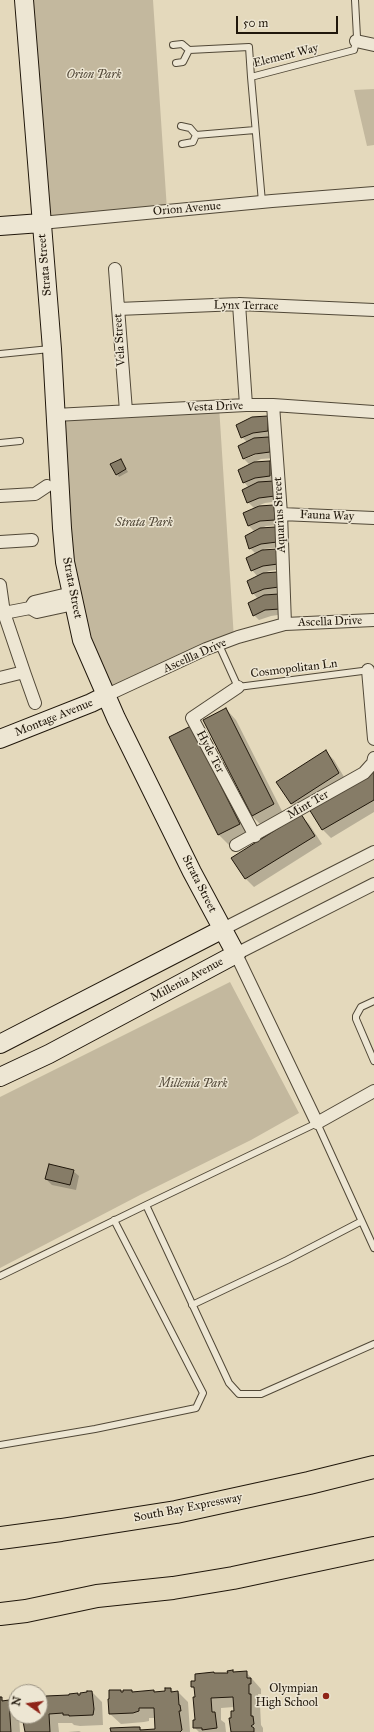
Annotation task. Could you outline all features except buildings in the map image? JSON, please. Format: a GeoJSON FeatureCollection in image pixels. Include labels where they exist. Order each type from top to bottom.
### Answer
{"type":"FeatureCollection","features":[{"type":"Feature","properties":{"kind":"highway","name":"South Bay Expressway"},"geometry":{"type":"LineString","coordinates":[[0,1538],[176,1512],[309,1483],[374,1466]]}},
{"type":"Feature","properties":{"kind":"highway"},"geometry":{"type":"LineString","coordinates":[[0,1614],[26,1611],[97,1596],[173,1588],[233,1578],[374,1548]]}},
{"type":"Feature","properties":{"kind":"street","name":"Strata Street"},"geometry":{"type":"LineString","coordinates":[[24,0],[52,349],[62,528],[66,562],[82,640],[192,872],[236,954],[317,1123]]}},
{"type":"Feature","properties":{"kind":"street"},"geometry":{"type":"LineString","coordinates":[[356,41],[374,45]]}},
{"type":"Feature","properties":{"kind":"street","name":"Orion Avenue"},"geometry":{"type":"LineString","coordinates":[[0,226],[374,193]]}},
{"type":"Feature","properties":{"kind":"street","name":"Vela Street"},"geometry":{"type":"LineString","coordinates":[[115,269],[126,411]]}},
{"type":"Feature","properties":{"kind":"street"},"geometry":{"type":"LineString","coordinates":[[239,304],[246,405]]}},
{"type":"Feature","properties":{"kind":"street","name":"Lynx Terrace"},"geometry":{"type":"LineString","coordinates":[[118,309],[239,304],[374,310]]}},
{"type":"Feature","properties":{"kind":"street","name":"Vesta Drive"},"geometry":{"type":"LineString","coordinates":[[55,415],[246,405],[374,412]]}},
{"type":"Feature","properties":{"kind":"street","name":"Aquarius Street"},"geometry":{"type":"LineString","coordinates":[[273,406],[281,514],[285,624]]}},
{"type":"Feature","properties":{"kind":"street"},"geometry":{"type":"LineString","coordinates":[[0,496],[35,494],[47,486]]}},
{"type":"Feature","properties":{"kind":"street","name":"Fauna Way"},"geometry":{"type":"LineString","coordinates":[[281,514],[374,518]]}},
{"type":"Feature","properties":{"kind":"street"},"geometry":{"type":"LineString","coordinates":[[0,542],[32,540]]}},
{"type":"Feature","properties":{"kind":"street"},"geometry":{"type":"LineString","coordinates":[[0,585],[4,613],[36,703]]}},
{"type":"Feature","properties":{"kind":"street"},"geometry":{"type":"LineString","coordinates":[[4,613],[30,608],[36,612],[73,598]]}},
{"type":"Feature","properties":{"kind":"street","name":"Ascella Drive"},"geometry":{"type":"LineString","coordinates":[[285,624],[374,620]]}},
{"type":"Feature","properties":{"kind":"street","name":"Ascellla Drive"},"geometry":{"type":"LineString","coordinates":[[107,695],[206,649],[238,637],[285,624]]}},
{"type":"Feature","properties":{"kind":"street"},"geometry":{"type":"LineString","coordinates":[[371,670],[374,739]]}},
{"type":"Feature","properties":{"kind":"street"},"geometry":{"type":"LineString","coordinates":[[0,678],[24,672]]}},
{"type":"Feature","properties":{"kind":"street","name":"Hyde Ter"},"geometry":{"type":"LineString","coordinates":[[238,687],[192,718],[255,836]]}},
{"type":"Feature","properties":{"kind":"street","name":"Montage Avenue"},"geometry":{"type":"LineString","coordinates":[[0,739],[91,703],[107,695]]}},
{"type":"Feature","properties":{"kind":"street","name":"Mint Ter"},"geometry":{"type":"LineString","coordinates":[[236,845],[255,836],[364,772],[373,763],[374,758]]}},
{"type":"Feature","properties":{"kind":"street"},"geometry":{"type":"LineString","coordinates":[[0,1044],[374,852]]}},
{"type":"Feature","properties":{"kind":"street","name":"Millenia Avenue"},"geometry":{"type":"LineString","coordinates":[[0,1077],[49,1054],[236,954],[374,884]]}},
{"type":"Feature","properties":{"kind":"street"},"geometry":{"type":"LineString","coordinates":[[317,1123],[374,1092]]}},
{"type":"Feature","properties":{"kind":"lane"},"geometry":{"type":"LineString","coordinates":[[355,0],[356,41]]}},
{"type":"Feature","properties":{"kind":"lane","name":"Element Way"},"geometry":{"type":"LineString","coordinates":[[262,202],[251,77],[354,50],[356,41]]}},
{"type":"Feature","properties":{"kind":"lane"},"geometry":{"type":"LineString","coordinates":[[173,45],[182,44],[189,50],[249,47],[251,77]]}},
{"type":"Feature","properties":{"kind":"lane"},"geometry":{"type":"LineString","coordinates":[[176,63],[183,62],[189,50]]}},
{"type":"Feature","properties":{"kind":"lane"},"geometry":{"type":"LineString","coordinates":[[181,126],[190,128],[196,134],[255,130]]}},
{"type":"Feature","properties":{"kind":"lane"},"geometry":{"type":"LineString","coordinates":[[182,144],[193,142],[196,134]]}},
{"type":"Feature","properties":{"kind":"lane"},"geometry":{"type":"LineString","coordinates":[[0,354],[52,349]]}},
{"type":"Feature","properties":{"kind":"lane"},"geometry":{"type":"LineString","coordinates":[[0,443],[20,441]]}},
{"type":"Feature","properties":{"kind":"lane","name":"Cosmopolitan Ln"},"geometry":{"type":"LineString","coordinates":[[219,645],[238,687],[371,670]]}},
{"type":"Feature","properties":{"kind":"lane"},"geometry":{"type":"LineString","coordinates":[[374,1001],[361,1007],[356,1019],[374,1061]]}},
{"type":"Feature","properties":{"kind":"lane"},"geometry":{"type":"LineString","coordinates":[[0,1276],[317,1123],[360,1222],[374,1248]]}},
{"type":"Feature","properties":{"kind":"lane"},"geometry":{"type":"LineString","coordinates":[[146,1205],[229,1383],[239,1394],[261,1394],[374,1344]]}},
{"type":"Feature","properties":{"kind":"lane"},"geometry":{"type":"LineString","coordinates":[[0,1445],[95,1429],[196,1408],[203,1392],[114,1220]]}},
{"type":"Feature","properties":{"kind":"lane"},"geometry":{"type":"LineString","coordinates":[[192,1305],[287,1260],[360,1222]]}},
{"type":"Feature","properties":{"kind":"green space","name":"Orion Park"},"geometry":{"type":"Polygon","coordinates":[[[24,0],[153,0],[167,210],[41,223],[24,0]]]}},
{"type":"Feature","properties":{"kind":"green space"},"geometry":{"type":"Polygon","coordinates":[[[374,89],[374,145],[367,146],[354,90],[374,89]]]}},
{"type":"Feature","properties":{"kind":"green space","name":"Strata Park"},"geometry":{"type":"Polygon","coordinates":[[[219,406],[234,639],[107,695],[82,640],[55,415],[219,406]]]}},
{"type":"Feature","properties":{"kind":"green space","name":"Millenia Park"},"geometry":{"type":"Polygon","coordinates":[[[230,982],[299,1113],[251,1140],[140,1195],[0,1268],[0,1097],[230,982]]]}},
{"type":"Feature","properties":{"kind":"place","name":"Olympian High School"},"geometry":{"type":"Point","coordinates":[326,1696]}}]}
